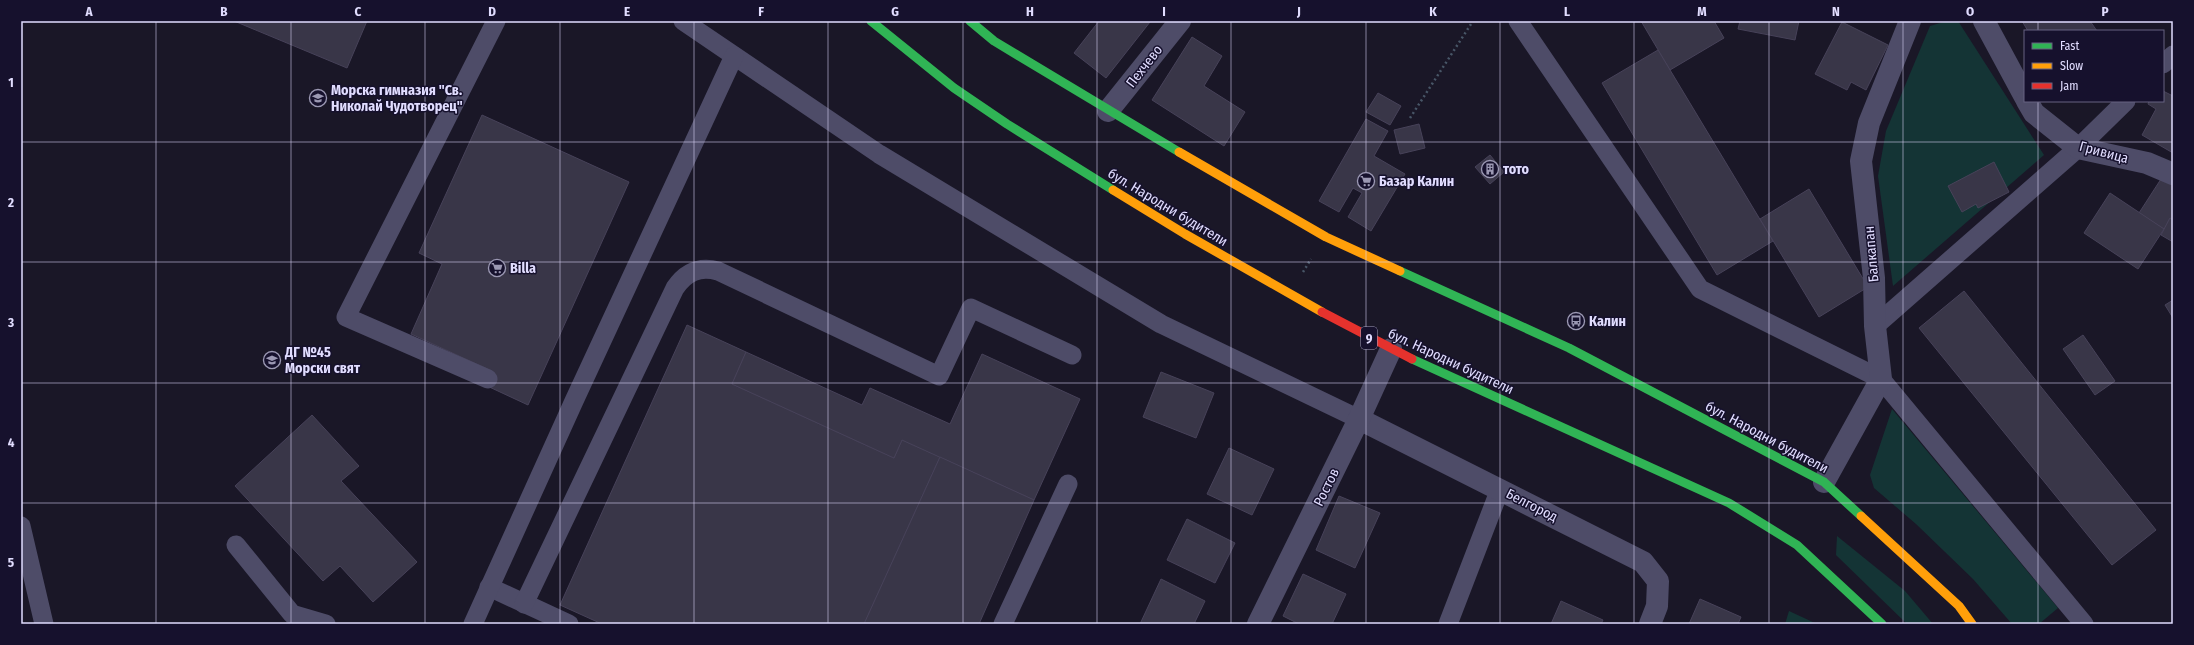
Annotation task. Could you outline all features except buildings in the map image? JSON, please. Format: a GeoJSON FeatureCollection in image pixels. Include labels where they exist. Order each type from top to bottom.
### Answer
{"type":"FeatureCollection","features":[{"type":"Feature","properties":{"kind":"main road","name":"бул. Народни будители"},"geometry":{"type":"LineString","coordinates":[[871,21],[954,88],[1007,124],[1090,177],[1288,294],[1390,349],[1729,503],[1797,545],[1882,624]]}},
{"type":"Feature","properties":{"kind":"main road","name":"бул. Народни будители"},"geometry":{"type":"LineString","coordinates":[[970,21],[994,41],[1108,112],[1326,237],[1569,348],[1824,482],[1959,606],[1972,624]]}},
{"type":"Feature","properties":{"kind":"street","name":"Пехчево"},"geometry":{"type":"LineString","coordinates":[[1108,112],[1180,21]]}},
{"type":"Feature","properties":{"kind":"street","name":"Балкапан"},"geometry":{"type":"LineString","coordinates":[[1881,378],[1874,326],[1874,278],[1860,161],[1869,123],[1910,21]]}},
{"type":"Feature","properties":{"kind":"street"},"geometry":{"type":"LineString","coordinates":[[1984,21],[2024,95]]}},
{"type":"Feature","properties":{"kind":"street","name":"Гривица"},"geometry":{"type":"LineString","coordinates":[[2028,102],[2034,113],[2078,148],[2148,163],[2173,174]]}},
{"type":"Feature","properties":{"kind":"street","name":"Ростов"},"geometry":{"type":"LineString","coordinates":[[1258,624],[1359,419],[1390,349]]}},
{"type":"Feature","properties":{"kind":"street"},"geometry":{"type":"LineString","coordinates":[[1824,482],[1881,378]]}},
{"type":"Feature","properties":{"kind":"street","name":"Белгород"},"geometry":{"type":"LineString","coordinates":[[1359,419],[1642,562],[1658,581],[1657,606],[1650,624]]}},
{"type":"Feature","properties":{"kind":"lane"},"geometry":{"type":"LineString","coordinates":[[488,379],[346,317],[496,21]]}},
{"type":"Feature","properties":{"kind":"lane"},"geometry":{"type":"LineString","coordinates":[[682,21],[880,154],[1161,324],[1359,419]]}},
{"type":"Feature","properties":{"kind":"lane"},"geometry":{"type":"LineString","coordinates":[[1518,21],[1700,289],[1881,378],[2084,624]]}},
{"type":"Feature","properties":{"kind":"lane"},"geometry":{"type":"LineString","coordinates":[[2164,63],[2173,54]]}},
{"type":"Feature","properties":{"kind":"lane"},"geometry":{"type":"LineString","coordinates":[[473,624],[734,56]]}},
{"type":"Feature","properties":{"kind":"lane"},"geometry":{"type":"LineString","coordinates":[[1874,326],[2078,148],[2125,102]]}},
{"type":"Feature","properties":{"kind":"lane"},"geometry":{"type":"LineString","coordinates":[[524,604],[675,288],[688,273],[698,269],[718,271],[939,376],[971,308],[1072,356]]}},
{"type":"Feature","properties":{"kind":"lane"},"geometry":{"type":"LineString","coordinates":[[1003,624],[1068,484]]}},
{"type":"Feature","properties":{"kind":"lane"},"geometry":{"type":"LineString","coordinates":[[1448,624],[1500,489]]}},
{"type":"Feature","properties":{"kind":"lane"},"geometry":{"type":"LineString","coordinates":[[21,526],[44,624]]}},
{"type":"Feature","properties":{"kind":"lane"},"geometry":{"type":"LineString","coordinates":[[236,545],[292,614],[326,624]]}},
{"type":"Feature","properties":{"kind":"lane"},"geometry":{"type":"LineString","coordinates":[[489,587],[569,624]]}},
{"type":"Feature","properties":{"kind":"path"},"geometry":{"type":"LineString","coordinates":[[1410,118],[1473,21]]}},
{"type":"Feature","properties":{"kind":"path"},"geometry":{"type":"LineString","coordinates":[[1288,294],[1326,237]]}},
{"type":"Feature","properties":{"kind":"green space"},"geometry":{"type":"Polygon","coordinates":[[[1947,21],[1958,21],[2044,155],[1893,286],[1878,176],[1886,131],[1930,26],[1947,21]]]}},
{"type":"Feature","properties":{"kind":"green space"},"geometry":{"type":"Polygon","coordinates":[[[1892,409],[2058,608],[2039,624],[2012,624],[1973,579],[1916,524],[1874,488],[1870,475],[1892,409]]]}},
{"type":"Feature","properties":{"kind":"green space"},"geometry":{"type":"Polygon","coordinates":[[[1837,536],[1905,591],[1933,624],[1907,624],[1836,555],[1837,536]]]}},
{"type":"Feature","properties":{"kind":"green space"},"geometry":{"type":"Polygon","coordinates":[[[1789,611],[1817,624],[1785,624],[1789,611]]]}},
{"type":"Feature","properties":{"kind":"traffic: fast"},"geometry":{"type":"LineString","coordinates":[[871,21],[954,88],[1007,124],[1113,190]]}},
{"type":"Feature","properties":{"kind":"traffic: fast"},"geometry":{"type":"LineString","coordinates":[[970,21],[994,41],[1179,152]]}},
{"type":"Feature","properties":{"kind":"traffic: fast"},"geometry":{"type":"LineString","coordinates":[[1400,271],[1569,348],[1824,482],[1861,516]]}},
{"type":"Feature","properties":{"kind":"traffic: fast"},"geometry":{"type":"LineString","coordinates":[[1412,359],[1729,503],[1797,545],[1882,624]]}},
{"type":"Feature","properties":{"kind":"traffic: slow"},"geometry":{"type":"LineString","coordinates":[[1179,152],[1326,237],[1400,271]]}},
{"type":"Feature","properties":{"kind":"traffic: slow"},"geometry":{"type":"LineString","coordinates":[[1113,190],[1185,234],[1322,312]]}},
{"type":"Feature","properties":{"kind":"traffic: slow"},"geometry":{"type":"LineString","coordinates":[[1861,516],[1959,606],[1972,624]]}},
{"type":"Feature","properties":{"kind":"traffic: jam"},"geometry":{"type":"LineString","coordinates":[[1322,312],[1412,359]]}},
{"type":"Feature","properties":{"kind":"place","name":"Морска гимназия \"Св. Николай Чудотворец\""},"geometry":{"type":"Point","coordinates":[318,98]}},
{"type":"Feature","properties":{"kind":"place","name":"тото"},"geometry":{"type":"Point","coordinates":[1490,169]}},
{"type":"Feature","properties":{"kind":"place","name":"Базар Калин"},"geometry":{"type":"Point","coordinates":[1366,181]}},
{"type":"Feature","properties":{"kind":"place","name":"Billa"},"geometry":{"type":"Point","coordinates":[497,268]}},
{"type":"Feature","properties":{"kind":"place","name":"Калин"},"geometry":{"type":"Point","coordinates":[1576,321]}},
{"type":"Feature","properties":{"kind":"place","name":"ДГ №45 Морски свят"},"geometry":{"type":"Point","coordinates":[272,360]}}]}
